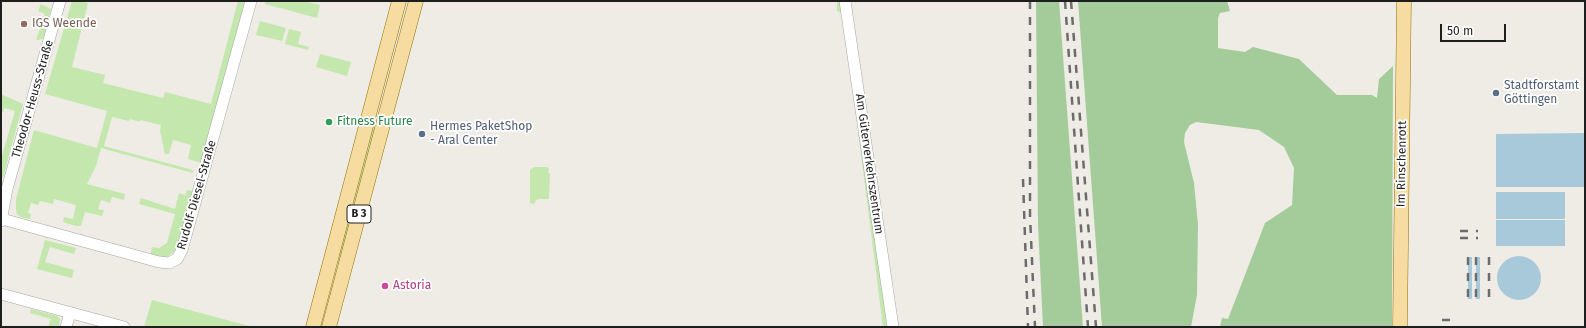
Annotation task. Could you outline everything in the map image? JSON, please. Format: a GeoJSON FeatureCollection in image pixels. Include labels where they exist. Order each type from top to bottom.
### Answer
{"type":"FeatureCollection","features":[{"type":"Feature","properties":{"kind":"main road","name":"B 3"},"geometry":{"type":"LineString","coordinates":[[313,327],[399,1]]}},
{"type":"Feature","properties":{"kind":"main road","name":"B 3"},"geometry":{"type":"LineString","coordinates":[[329,327],[416,1]]}},
{"type":"Feature","properties":{"kind":"main road","name":"Im Rinschenrott"},"geometry":{"type":"LineString","coordinates":[[1400,327],[1404,1]]}},
{"type":"Feature","properties":{"kind":"street","name":"Theodor-Heuss-Straße"},"geometry":{"type":"LineString","coordinates":[[1,220],[7,189],[60,1]]}},
{"type":"Feature","properties":{"kind":"street","name":"Rudolf-Diesel-Straße"},"geometry":{"type":"LineString","coordinates":[[1,220],[159,262],[169,263],[177,259],[182,250],[251,1]]}},
{"type":"Feature","properties":{"kind":"street","name":"Am Güterverkehrszentrum"},"geometry":{"type":"LineString","coordinates":[[845,1],[893,327]]}},
{"type":"Feature","properties":{"kind":"street"},"geometry":{"type":"LineString","coordinates":[[1,294],[124,327]]}},
{"type":"Feature","properties":{"kind":"street"},"geometry":{"type":"LineString","coordinates":[[66,327],[70,313]]}},
{"type":"Feature","properties":{"kind":"green space"},"geometry":{"type":"Polygon","coordinates":[[[72,1],[88,3],[72,67],[105,75],[103,83],[163,98],[165,92],[211,104],[238,1],[245,1],[202,163],[188,159],[191,145],[173,140],[169,154],[165,154],[160,131],[161,125],[140,120],[140,122],[130,119],[129,121],[112,117],[104,146],[193,170],[193,173],[101,148],[96,166],[87,184],[125,194],[124,200],[112,197],[110,203],[101,200],[98,209],[104,210],[102,216],[85,212],[81,226],[63,222],[64,217],[73,219],[76,205],[54,199],[53,204],[40,201],[38,205],[31,203],[28,213],[31,214],[30,219],[21,217],[17,214],[16,210],[16,199],[34,130],[97,148],[107,111],[45,94],[72,1]]]}},
{"type":"Feature","properties":{"kind":"green space"},"geometry":{"type":"Polygon","coordinates":[[[265,1],[304,1],[320,5],[317,18],[265,4],[265,1]]]}},
{"type":"Feature","properties":{"kind":"green space"},"geometry":{"type":"Polygon","coordinates":[[[833,1],[841,1],[843,13],[837,11],[837,2],[833,1]]]}},
{"type":"Feature","properties":{"kind":"green space"},"geometry":{"type":"Polygon","coordinates":[[[1036,1],[1059,1],[1083,327],[1043,327],[1038,225],[1036,1]]]}},
{"type":"Feature","properties":{"kind":"green space"},"geometry":{"type":"Polygon","coordinates":[[[1078,1],[1227,1],[1230,11],[1220,13],[1218,18],[1218,48],[1245,52],[1253,47],[1299,59],[1337,95],[1372,95],[1377,98],[1379,79],[1393,66],[1392,327],[1220,327],[1222,318],[1228,319],[1265,223],[1292,205],[1294,168],[1284,147],[1259,130],[1196,122],[1190,125],[1185,133],[1184,142],[1194,183],[1198,224],[1197,295],[1191,327],[1102,327],[1078,1]]]}},
{"type":"Feature","properties":{"kind":"green space"},"geometry":{"type":"Polygon","coordinates":[[[41,4],[51,9],[43,39],[36,40],[45,14],[38,11],[41,4]]]}},
{"type":"Feature","properties":{"kind":"green space"},"geometry":{"type":"Polygon","coordinates":[[[843,13],[871,204],[887,327],[883,327],[843,13]]]}},
{"type":"Feature","properties":{"kind":"green space"},"geometry":{"type":"Polygon","coordinates":[[[260,21],[286,28],[282,41],[256,35],[260,21]]]}},
{"type":"Feature","properties":{"kind":"green space"},"geometry":{"type":"Polygon","coordinates":[[[289,29],[301,32],[298,44],[309,47],[308,50],[285,44],[289,29]]]}},
{"type":"Feature","properties":{"kind":"green space"},"geometry":{"type":"Polygon","coordinates":[[[320,54],[351,62],[347,76],[316,67],[320,54]]]}},
{"type":"Feature","properties":{"kind":"green space"},"geometry":{"type":"Polygon","coordinates":[[[1,94],[23,104],[3,178],[1,177],[1,159],[15,111],[4,108],[3,112],[1,111],[1,94]]]}},
{"type":"Feature","properties":{"kind":"green space"},"geometry":{"type":"Polygon","coordinates":[[[372,122],[378,123],[332,295],[330,295],[338,264],[347,212],[372,122]]]}},
{"type":"Feature","properties":{"kind":"green space"},"geometry":{"type":"Polygon","coordinates":[[[534,167],[547,167],[549,169],[548,173],[550,173],[549,199],[536,200],[534,204],[530,203],[530,170],[534,167]]]}},
{"type":"Feature","properties":{"kind":"green space"},"geometry":{"type":"Polygon","coordinates":[[[187,190],[193,191],[177,248],[166,257],[150,256],[152,247],[159,248],[167,243],[175,214],[139,204],[141,198],[175,209],[179,193],[186,195],[187,190]]]}},
{"type":"Feature","properties":{"kind":"green space"},"geometry":{"type":"Polygon","coordinates":[[[45,240],[76,248],[74,254],[50,247],[45,262],[74,270],[72,278],[37,269],[45,240]]]}},
{"type":"Feature","properties":{"kind":"green space"},"geometry":{"type":"Polygon","coordinates":[[[152,300],[178,307],[253,327],[144,327],[152,300]]]}},
{"type":"Feature","properties":{"kind":"green space"},"geometry":{"type":"Polygon","coordinates":[[[31,309],[57,316],[60,319],[59,327],[48,327],[51,319],[30,313],[31,309]]]}},
{"type":"Feature","properties":{"kind":"water"},"geometry":{"type":"Polygon","coordinates":[[[1585,133],[1585,187],[1496,187],[1496,134],[1585,133]]]}},
{"type":"Feature","properties":{"kind":"water"},"geometry":{"type":"Polygon","coordinates":[[[1496,192],[1565,192],[1565,219],[1496,219],[1496,192]]]}},
{"type":"Feature","properties":{"kind":"water"},"geometry":{"type":"Polygon","coordinates":[[[1496,220],[1565,220],[1565,246],[1496,246],[1496,220]]]}},
{"type":"Feature","properties":{"kind":"water"},"geometry":{"type":"Polygon","coordinates":[[[1515,256],[1523,256],[1535,262],[1541,274],[1541,282],[1535,294],[1523,300],[1515,300],[1503,294],[1497,282],[1497,274],[1503,262],[1515,256]]]}},
{"type":"Feature","properties":{"kind":"water"},"geometry":{"type":"Polygon","coordinates":[[[1468,257],[1472,257],[1472,299],[1468,299],[1468,257]]]}},
{"type":"Feature","properties":{"kind":"water"},"geometry":{"type":"Polygon","coordinates":[[[1476,257],[1480,257],[1480,299],[1476,299],[1476,257]]]}},
{"type":"Feature","properties":{"kind":"railway"},"geometry":{"type":"LineString","coordinates":[[1030,1],[1030,216],[1035,327]]}},
{"type":"Feature","properties":{"kind":"railway"},"geometry":{"type":"LineString","coordinates":[[1065,1],[1088,327]]}},
{"type":"Feature","properties":{"kind":"railway"},"geometry":{"type":"LineString","coordinates":[[1071,1],[1096,327]]}},
{"type":"Feature","properties":{"kind":"railway"},"geometry":{"type":"LineString","coordinates":[[1023,179],[1028,327]]}},
{"type":"Feature","properties":{"kind":"railway"},"geometry":{"type":"LineString","coordinates":[[1460,231],[1478,231]]}},
{"type":"Feature","properties":{"kind":"railway"},"geometry":{"type":"LineString","coordinates":[[1460,238],[1478,238]]}},
{"type":"Feature","properties":{"kind":"railway"},"geometry":{"type":"LineString","coordinates":[[1468,257],[1468,299]]}},
{"type":"Feature","properties":{"kind":"railway"},"geometry":{"type":"LineString","coordinates":[[1476,257],[1476,299]]}},
{"type":"Feature","properties":{"kind":"railway"},"geometry":{"type":"LineString","coordinates":[[1489,257],[1489,299]]}},
{"type":"Feature","properties":{"kind":"railway"},"geometry":{"type":"LineString","coordinates":[[1442,320],[1454,320]]}},
{"type":"Feature","properties":{"kind":"place","name":"IGS Weende"},"geometry":{"type":"Point","coordinates":[24,24]}},
{"type":"Feature","properties":{"kind":"place","name":"Stadtforstamt Göttingen"},"geometry":{"type":"Point","coordinates":[1496,93]}},
{"type":"Feature","properties":{"kind":"place","name":"Fitness Future"},"geometry":{"type":"Point","coordinates":[329,122]}},
{"type":"Feature","properties":{"kind":"place","name":"Hermes PaketShop - Aral Center"},"geometry":{"type":"Point","coordinates":[422,134]}},
{"type":"Feature","properties":{"kind":"place","name":"Astoria"},"geometry":{"type":"Point","coordinates":[385,286]}}]}
